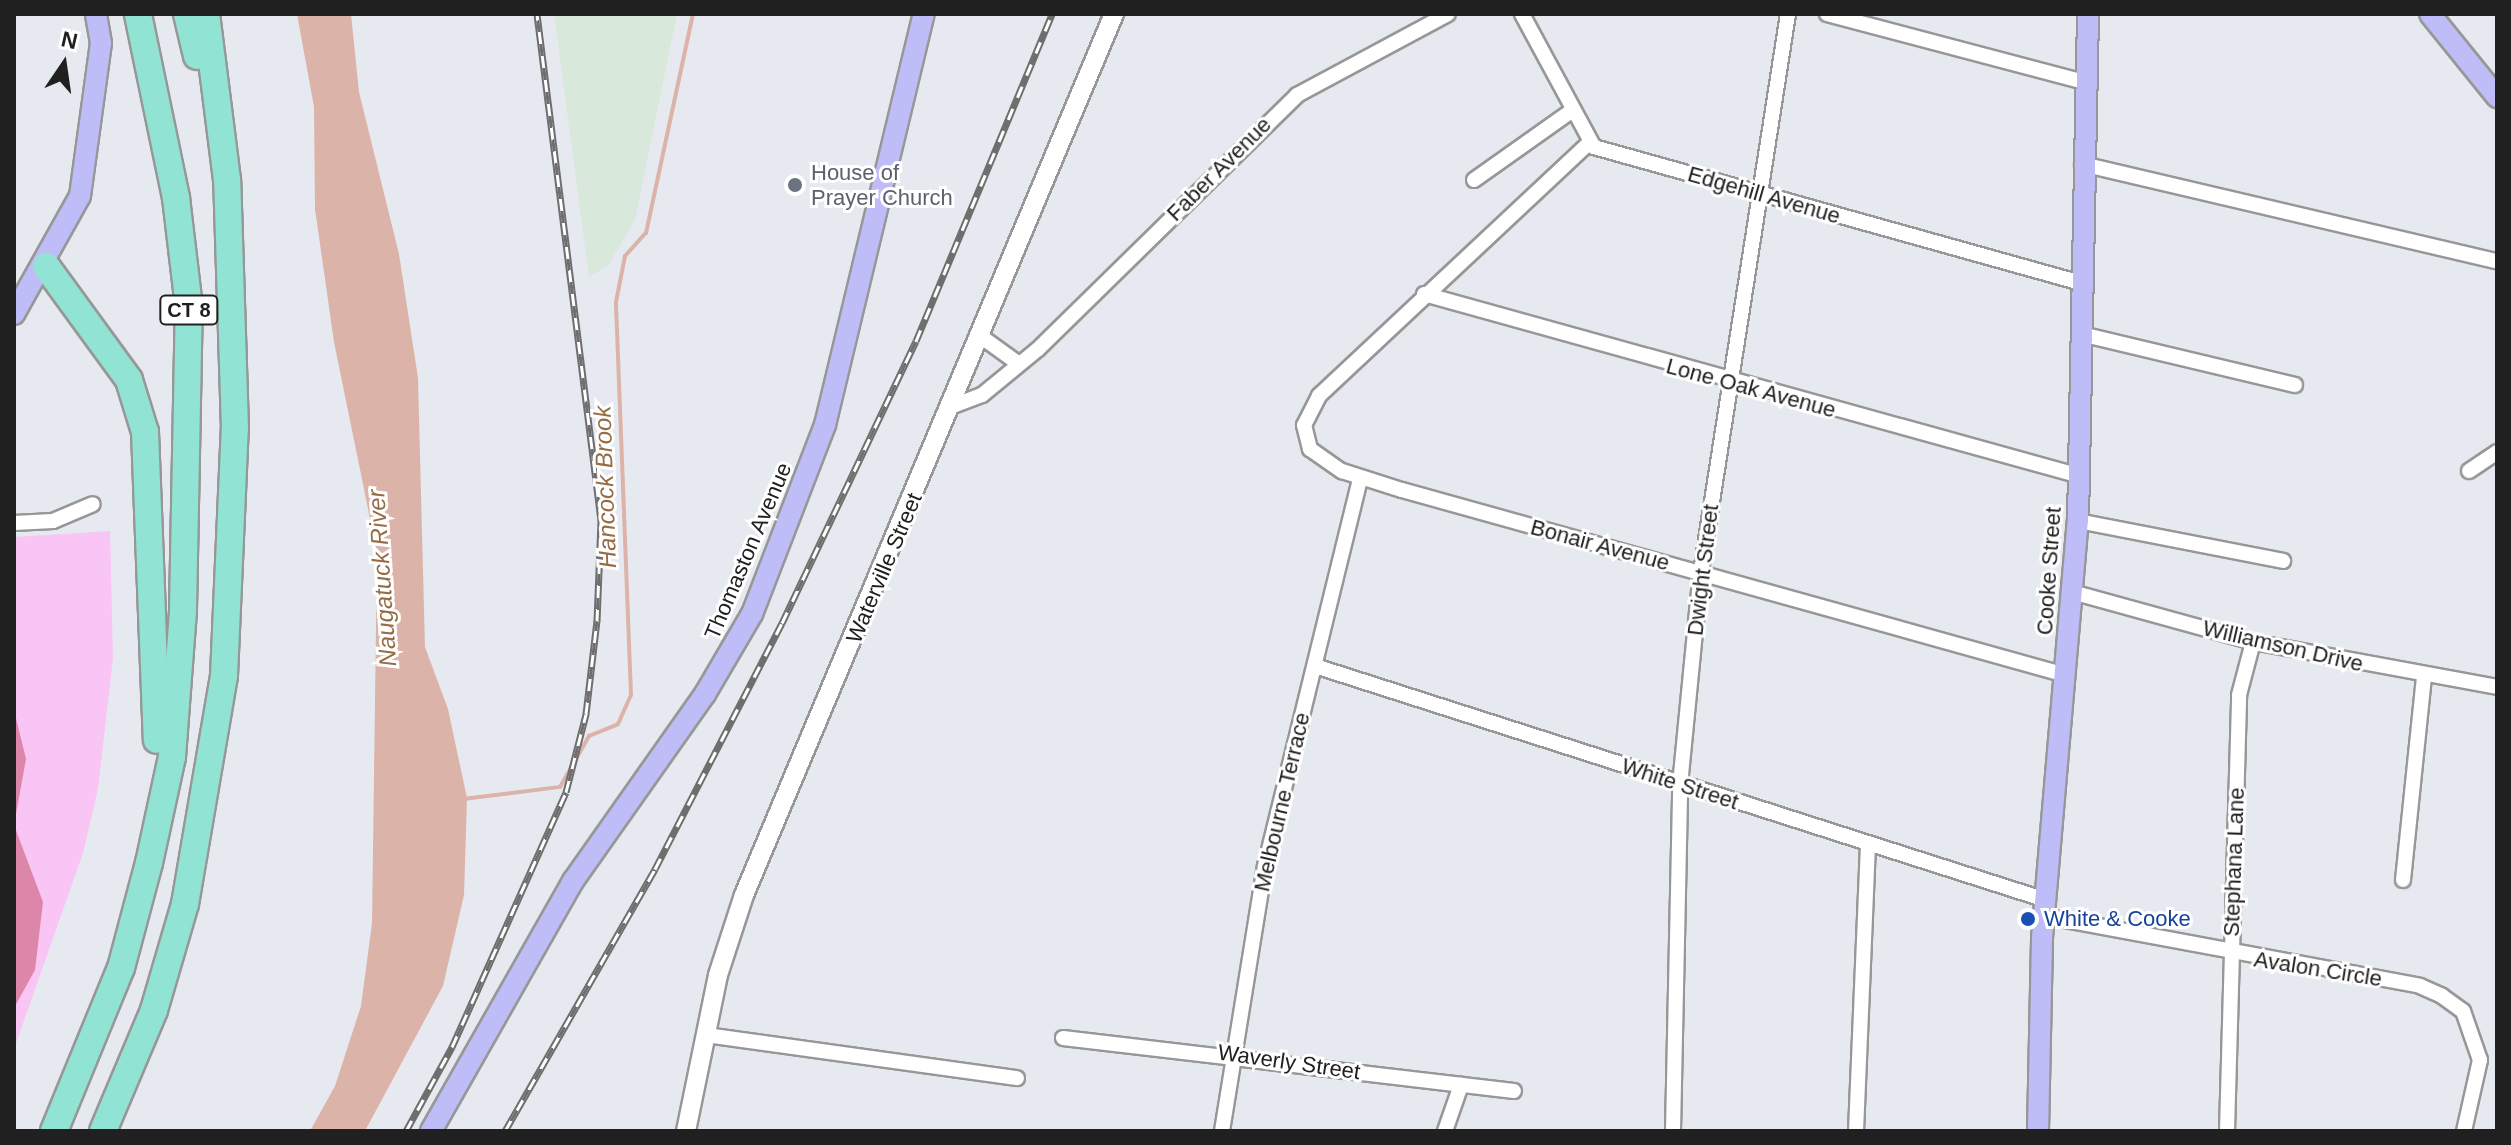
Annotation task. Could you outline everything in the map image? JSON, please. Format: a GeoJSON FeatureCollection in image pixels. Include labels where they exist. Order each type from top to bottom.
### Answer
{"type":"FeatureCollection","features":[{"type":"Feature","properties":{"kind":"highway","name":"CT 8"},"geometry":{"type":"LineString","coordinates":[[54,1131],[121,968],[149,863],[172,757],[183,610],[189,307],[176,198],[138,14]]}},
{"type":"Feature","properties":{"kind":"highway","name":"CT 8"},"geometry":{"type":"LineString","coordinates":[[103,1131],[154,1010],[207,797],[224,661],[235,429],[231,301],[187,14]]}},
{"type":"Feature","properties":{"kind":"highway"},"geometry":{"type":"LineString","coordinates":[[206,14],[227,180],[231,301]]}},
{"type":"Feature","properties":{"kind":"highway"},"geometry":{"type":"LineString","coordinates":[[46,266],[129,380],[145,432],[157,638],[157,744],[136,864],[71,1094]]}},
{"type":"Feature","properties":{"kind":"main road"},"geometry":{"type":"LineString","coordinates":[[14,314],[46,266],[80,196],[101,43],[96,14]]}},
{"type":"Feature","properties":{"kind":"main road","name":"Thomaston Avenue"},"geometry":{"type":"LineString","coordinates":[[431,1131],[560,901],[723,666],[769,574],[825,425],[924,14]]}},
{"type":"Feature","properties":{"kind":"main road","name":"Cooke Street"},"geometry":{"type":"LineString","coordinates":[[2038,1131],[2045,908],[2078,521],[2082,164],[2088,14]]}},
{"type":"Feature","properties":{"kind":"main road"},"geometry":{"type":"LineString","coordinates":[[2430,14],[2497,97]]}},
{"type":"Feature","properties":{"kind":"street","name":"Waterville Street"},"geometry":{"type":"LineString","coordinates":[[686,1131],[706,1035],[744,895],[983,338],[1114,14]]}},
{"type":"Feature","properties":{"kind":"street","name":"Faber Avenue"},"geometry":{"type":"LineString","coordinates":[[953,406],[982,395],[1019,364],[1280,109],[1336,70],[1448,14]]}},
{"type":"Feature","properties":{"kind":"street"},"geometry":{"type":"LineString","coordinates":[[1424,294],[1589,143],[1570,112],[1522,14]]}},
{"type":"Feature","properties":{"kind":"street","name":"Dwight Street"},"geometry":{"type":"LineString","coordinates":[[1673,1131],[1680,785],[1701,572],[1727,383],[1788,14]]}},
{"type":"Feature","properties":{"kind":"street"},"geometry":{"type":"LineString","coordinates":[[1827,14],[2084,82]]}},
{"type":"Feature","properties":{"kind":"street"},"geometry":{"type":"LineString","coordinates":[[1474,180],[1570,112]]}},
{"type":"Feature","properties":{"kind":"street","name":"Edgehill Avenue"},"geometry":{"type":"LineString","coordinates":[[1589,143],[1757,194],[2081,283]]}},
{"type":"Feature","properties":{"kind":"street"},"geometry":{"type":"LineString","coordinates":[[2082,164],[2497,261]]}},
{"type":"Feature","properties":{"kind":"street","name":"Lone Oak Avenue"},"geometry":{"type":"LineString","coordinates":[[1424,294],[1727,383],[2080,476]]}},
{"type":"Feature","properties":{"kind":"street","name":"Bonair Avenue"},"geometry":{"type":"LineString","coordinates":[[1424,294],[1319,396],[1306,419],[1310,449],[1360,478],[2066,675]]}},
{"type":"Feature","properties":{"kind":"street"},"geometry":{"type":"LineString","coordinates":[[2081,334],[2295,385]]}},
{"type":"Feature","properties":{"kind":"street"},"geometry":{"type":"LineString","coordinates":[[983,338],[1019,364]]}},
{"type":"Feature","properties":{"kind":"street"},"geometry":{"type":"LineString","coordinates":[[2469,471],[2497,452]]}},
{"type":"Feature","properties":{"kind":"street","name":"Melbourne Terrace"},"geometry":{"type":"LineString","coordinates":[[1222,1131],[1265,866],[1360,478]]}},
{"type":"Feature","properties":{"kind":"street"},"geometry":{"type":"LineString","coordinates":[[14,523],[53,521],[93,504]]}},
{"type":"Feature","properties":{"kind":"street"},"geometry":{"type":"LineString","coordinates":[[2078,521],[2283,561]]}},
{"type":"Feature","properties":{"kind":"street","name":"Williamson Drive"},"geometry":{"type":"LineString","coordinates":[[2072,592],[2253,642],[2424,677],[2497,687]]}},
{"type":"Feature","properties":{"kind":"street","name":"Stephana Lane"},"geometry":{"type":"LineString","coordinates":[[2227,1131],[2239,695],[2253,642]]}},
{"type":"Feature","properties":{"kind":"street","name":"White Street"},"geometry":{"type":"LineString","coordinates":[[1315,666],[1868,845],[2045,908]]}},
{"type":"Feature","properties":{"kind":"street"},"geometry":{"type":"LineString","coordinates":[[2403,880],[2424,677]]}},
{"type":"Feature","properties":{"kind":"street"},"geometry":{"type":"LineString","coordinates":[[1856,1131],[1868,845]]}},
{"type":"Feature","properties":{"kind":"street","name":"Avalon Circle"},"geometry":{"type":"LineString","coordinates":[[2045,908],[2231,955],[2420,986],[2463,1011],[2480,1060],[2464,1131]]}},
{"type":"Feature","properties":{"kind":"street"},"geometry":{"type":"LineString","coordinates":[[706,1035],[1017,1078]]}},
{"type":"Feature","properties":{"kind":"street","name":"Waverly Street"},"geometry":{"type":"LineString","coordinates":[[1063,1038],[1235,1054],[1514,1091]]}},
{"type":"Feature","properties":{"kind":"street"},"geometry":{"type":"LineString","coordinates":[[1445,1131],[1461,1085]]}},
{"type":"Feature","properties":{"kind":"shaded area"},"geometry":{"type":"Polygon","coordinates":[[[554,14],[677,14],[635,220],[608,266],[589,277],[554,14]]]}},
{"type":"Feature","properties":{"kind":"shaded area"},"geometry":{"type":"Polygon","coordinates":[[[110,531],[113,658],[98,789],[83,853],[14,1049],[14,537],[110,531]]]}},
{"type":"Feature","properties":{"kind":"shaded area"},"geometry":{"type":"Polygon","coordinates":[[[14,710],[26,759],[14,825],[14,710]]]}},
{"type":"Feature","properties":{"kind":"shaded area"},"geometry":{"type":"Polygon","coordinates":[[[14,825],[43,902],[35,970],[14,1008],[14,825]]]}},
{"type":"Feature","properties":{"kind":"water","name":"Naugatuck River"},"geometry":{"type":"Polygon","coordinates":[[[297,14],[351,14],[359,92],[399,254],[418,378],[425,647],[448,709],[467,798],[464,895],[443,986],[365,1131],[310,1131],[335,1086],[361,1006],[372,923],[377,553],[334,342],[315,209],[314,107],[297,14]]]}},
{"type":"Feature","properties":{"kind":"waterway","name":"Hancock Brook"},"geometry":{"type":"LineString","coordinates":[[463,799],[560,787],[589,736],[618,724],[631,695],[616,302],[625,256],[646,233],[693,14]]}},
{"type":"Feature","properties":{"kind":"railway"},"geometry":{"type":"LineString","coordinates":[[406,1131],[452,1047],[566,792],[586,714],[597,621],[601,520],[537,14]]}},
{"type":"Feature","properties":{"kind":"railway"},"geometry":{"type":"LineString","coordinates":[[505,1131],[655,869],[782,623],[916,341],[1052,14]]}},
{"type":"Feature","properties":{"kind":"place","name":"House of Prayer Church"},"geometry":{"type":"Point","coordinates":[795,185]}},
{"type":"Feature","properties":{"kind":"place","name":"White & Cooke"},"geometry":{"type":"Point","coordinates":[2028,919]}}]}
